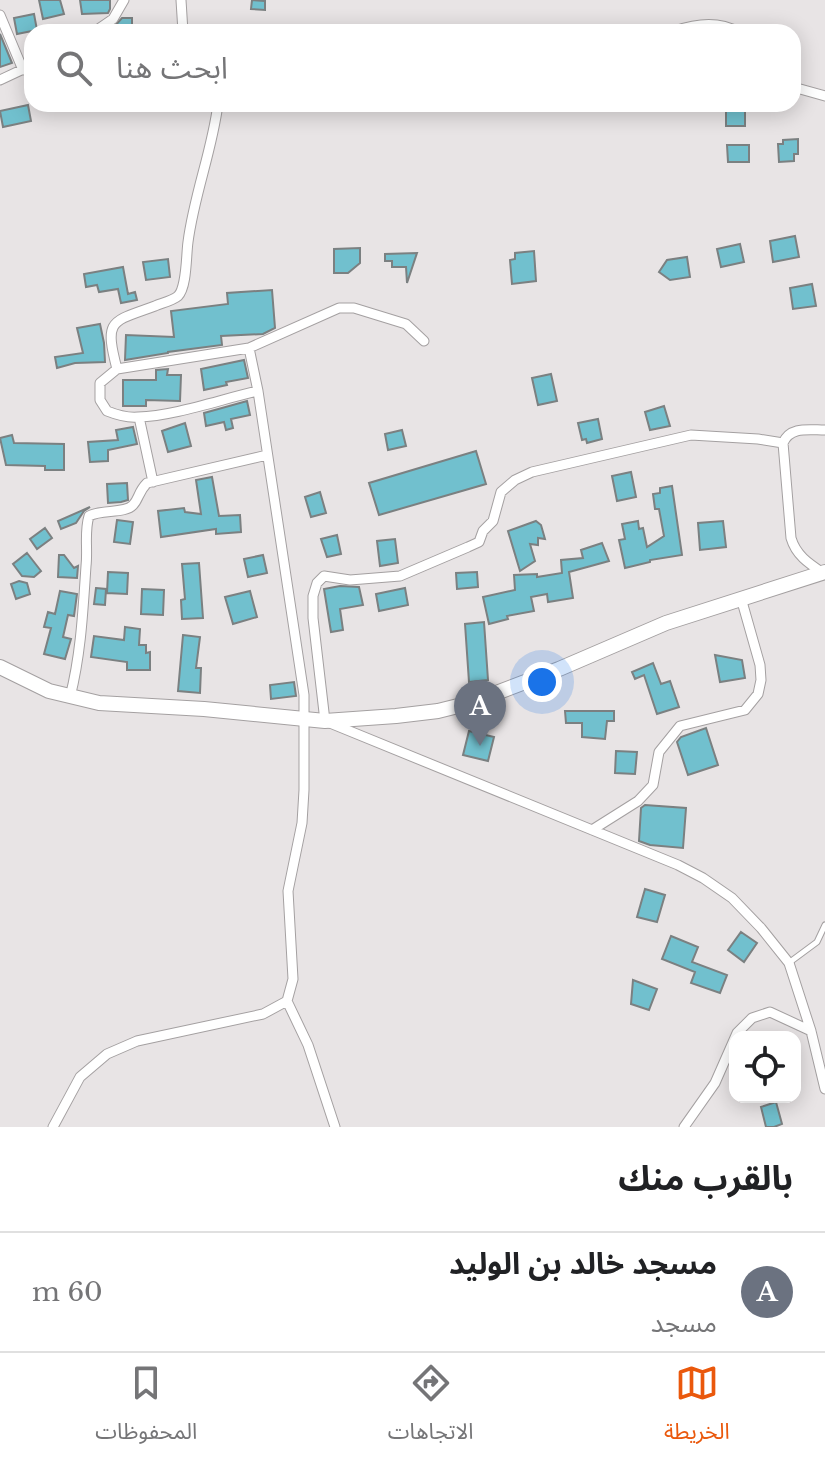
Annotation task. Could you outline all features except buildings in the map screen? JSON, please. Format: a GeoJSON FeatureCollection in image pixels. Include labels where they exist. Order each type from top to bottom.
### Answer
{"type":"FeatureCollection","features":[{"type":"Feature","properties":{"kind":"street"},"geometry":{"type":"LineString","coordinates":[[106,24],[113,19],[124,0]]}},
{"type":"Feature","properties":{"kind":"street"},"geometry":{"type":"LineString","coordinates":[[181,0],[182,24]]}},
{"type":"Feature","properties":{"kind":"street"},"geometry":{"type":"LineString","coordinates":[[0,15],[6,33],[24,61]]}},
{"type":"Feature","properties":{"kind":"street"},"geometry":{"type":"LineString","coordinates":[[0,80],[24,69]]}},
{"type":"Feature","properties":{"kind":"street"},"geometry":{"type":"LineString","coordinates":[[801,89],[825,96]]}},
{"type":"Feature","properties":{"kind":"street"},"geometry":{"type":"LineString","coordinates":[[117,369],[110,335],[114,324],[120,318],[170,301],[179,295],[183,285],[190,229],[211,148],[217,112]]}},
{"type":"Feature","properties":{"kind":"street"},"geometry":{"type":"LineString","coordinates":[[258,391],[139,417],[122,417],[107,411],[100,400],[100,383],[117,369],[249,348],[339,308],[354,308],[406,324],[424,341]]}},
{"type":"Feature","properties":{"kind":"street"},"geometry":{"type":"LineString","coordinates":[[249,348],[302,671],[305,719],[302,823],[288,891],[293,979],[287,1001],[308,1045],[335,1127]]}},
{"type":"Feature","properties":{"kind":"street"},"geometry":{"type":"LineString","coordinates":[[139,417],[153,482]]}},
{"type":"Feature","properties":{"kind":"street"},"geometry":{"type":"LineString","coordinates":[[824,573],[802,559],[794,548],[783,443],[794,430],[825,430]]}},
{"type":"Feature","properties":{"kind":"street"},"geometry":{"type":"LineString","coordinates":[[325,721],[313,618],[313,596],[317,583],[324,576],[350,580],[400,576],[479,542],[483,531],[493,521],[501,492],[515,480],[532,472],[691,435],[783,443]]}},
{"type":"Feature","properties":{"kind":"street"},"geometry":{"type":"LineString","coordinates":[[70,697],[83,620],[86,526],[89,516],[96,511],[125,510],[133,506],[143,486],[153,482],[267,455]]}},
{"type":"Feature","properties":{"kind":"street"},"geometry":{"type":"LineString","coordinates":[[0,667],[49,691],[99,703],[325,721],[396,716],[470,703],[666,623],[824,573]]}},
{"type":"Feature","properties":{"kind":"street"},"geometry":{"type":"LineString","coordinates":[[592,830],[638,801],[653,785],[659,752],[680,726],[745,710],[758,694],[760,665],[741,598]]}},
{"type":"Feature","properties":{"kind":"street"},"geometry":{"type":"LineString","coordinates":[[325,721],[678,865],[732,898],[789,963],[824,1084]]}},
{"type":"Feature","properties":{"kind":"street"},"geometry":{"type":"LineString","coordinates":[[53,1127],[80,1077],[107,1054],[137,1041],[263,1014],[287,1001]]}},
{"type":"Feature","properties":{"kind":"street"},"geometry":{"type":"LineString","coordinates":[[684,1127],[715,1083],[737,1033],[752,1018],[770,1012],[811,1031]]}},
{"type":"Feature","properties":{"kind":"lane"},"geometry":{"type":"LineString","coordinates":[[789,963],[817,942],[825,925]]}},
{"type":"Feature","properties":{"kind":"place","name":"مسجد خالد بن الوليد"},"geometry":{"type":"Point","coordinates":[480,746]}}]}
